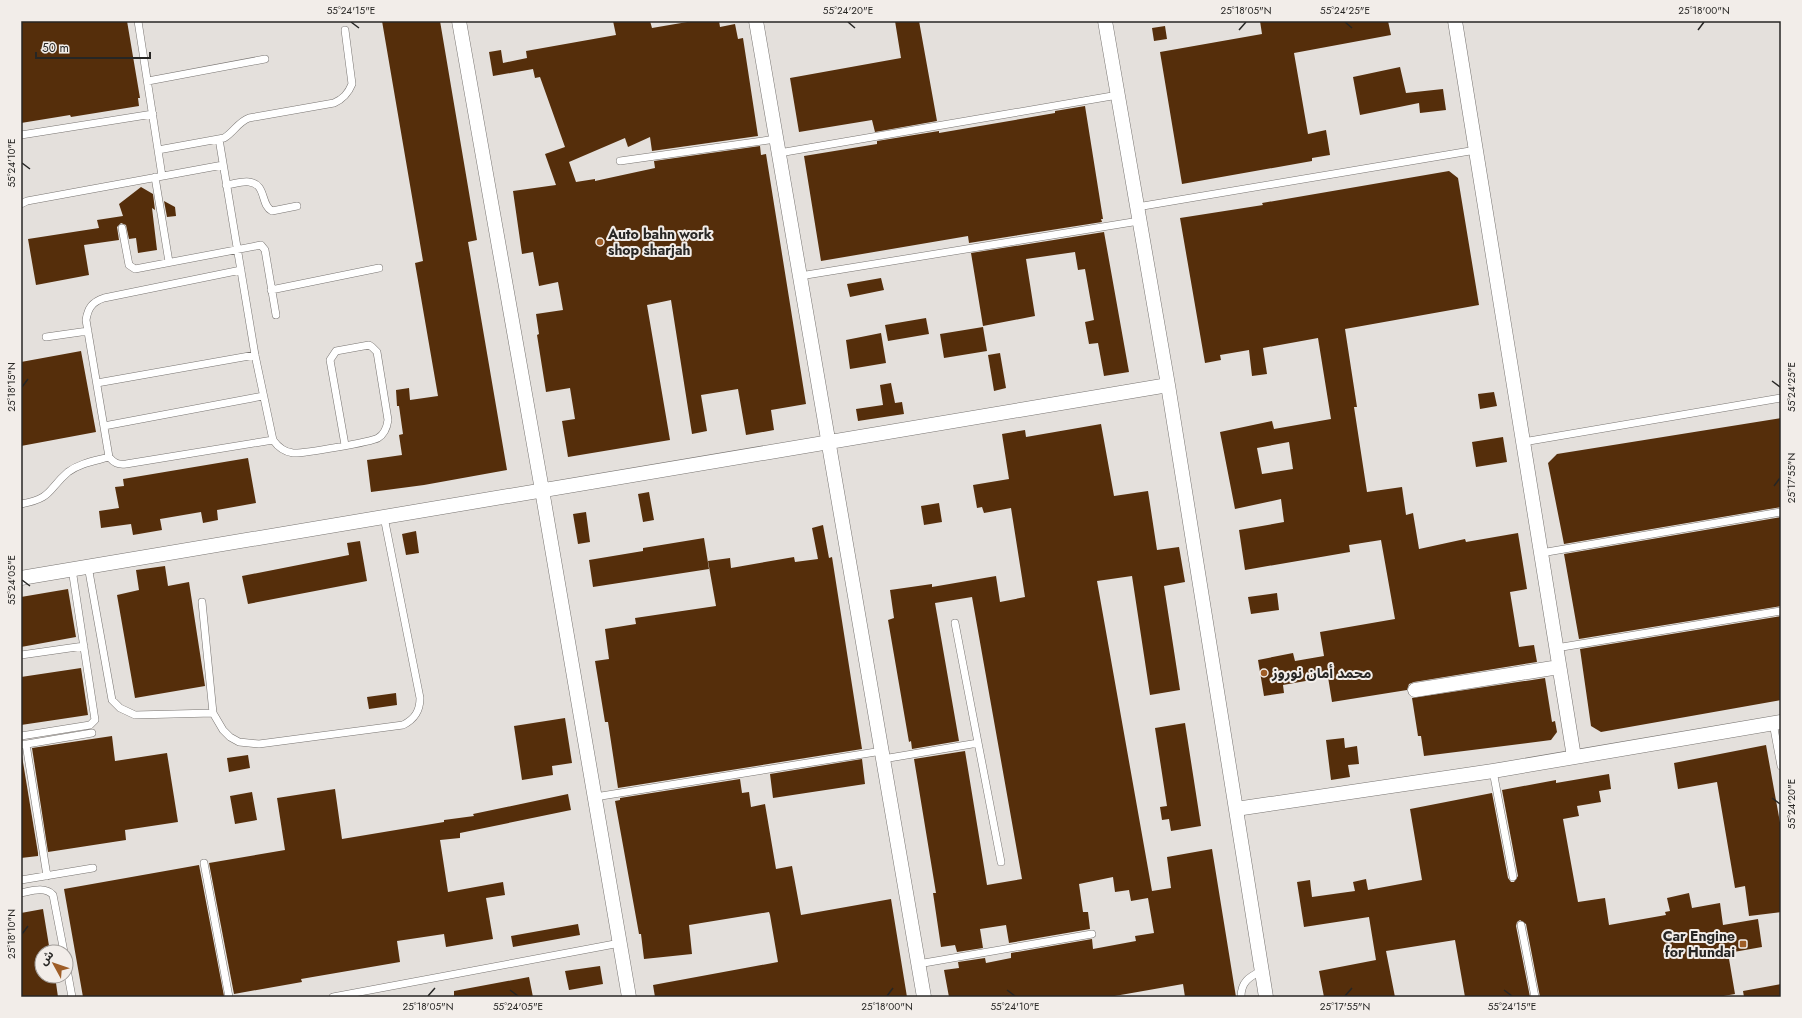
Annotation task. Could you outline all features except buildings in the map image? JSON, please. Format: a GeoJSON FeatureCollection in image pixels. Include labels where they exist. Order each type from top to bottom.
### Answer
{"type":"FeatureCollection","features":[{"type":"Feature","properties":{"kind":"street"},"geometry":{"type":"LineString","coordinates":[[459,21],[542,490],[629,997]]}},
{"type":"Feature","properties":{"kind":"street"},"geometry":{"type":"LineString","coordinates":[[756,21],[924,997]]}},
{"type":"Feature","properties":{"kind":"street"},"geometry":{"type":"LineString","coordinates":[[1105,21],[1168,385],[1266,997]]}},
{"type":"Feature","properties":{"kind":"street"},"geometry":{"type":"LineString","coordinates":[[1455,21],[1574,757]]}},
{"type":"Feature","properties":{"kind":"street"},"geometry":{"type":"LineString","coordinates":[[21,578],[1168,385]]}},
{"type":"Feature","properties":{"kind":"street"},"geometry":{"type":"LineString","coordinates":[[1415,690],[1559,667]]}},
{"type":"Feature","properties":{"kind":"street"},"geometry":{"type":"LineString","coordinates":[[1236,809],[1493,771],[1777,723]]}},
{"type":"Feature","properties":{"kind":"lane"},"geometry":{"type":"LineString","coordinates":[[138,21],[158,150],[158,177],[169,262]]}},
{"type":"Feature","properties":{"kind":"lane"},"geometry":{"type":"LineString","coordinates":[[158,150],[219,139],[228,136],[239,124],[249,118],[334,103],[345,96],[352,84],[345,30]]}},
{"type":"Feature","properties":{"kind":"lane"},"geometry":{"type":"LineString","coordinates":[[148,82],[265,59]]}},
{"type":"Feature","properties":{"kind":"lane"},"geometry":{"type":"LineString","coordinates":[[779,153],[1118,95]]}},
{"type":"Feature","properties":{"kind":"lane"},"geometry":{"type":"LineString","coordinates":[[21,135],[153,114]]}},
{"type":"Feature","properties":{"kind":"lane"},"geometry":{"type":"LineString","coordinates":[[219,139],[255,355],[272,440],[281,449],[293,453],[345,445],[379,438],[387,427],[388,420],[377,352],[372,346],[369,345],[336,351],[330,360],[345,445]]}},
{"type":"Feature","properties":{"kind":"lane"},"geometry":{"type":"LineString","coordinates":[[620,161],[776,139]]}},
{"type":"Feature","properties":{"kind":"lane"},"geometry":{"type":"LineString","coordinates":[[800,276],[1476,150]]}},
{"type":"Feature","properties":{"kind":"lane"},"geometry":{"type":"LineString","coordinates":[[21,204],[223,165]]}},
{"type":"Feature","properties":{"kind":"lane"},"geometry":{"type":"LineString","coordinates":[[226,185],[248,182],[253,183],[261,190],[268,208],[272,211],[297,206]]}},
{"type":"Feature","properties":{"kind":"lane"},"geometry":{"type":"LineString","coordinates":[[122,228],[129,265],[135,269],[257,245],[264,247],[276,315]]}},
{"type":"Feature","properties":{"kind":"lane"},"geometry":{"type":"LineString","coordinates":[[272,290],[379,268]]}},
{"type":"Feature","properties":{"kind":"lane"},"geometry":{"type":"LineString","coordinates":[[241,270],[96,301],[91,306],[87,313],[86,320],[109,457],[113,462],[119,465],[272,440]]}},
{"type":"Feature","properties":{"kind":"lane"},"geometry":{"type":"LineString","coordinates":[[46,337],[88,331]]}},
{"type":"Feature","properties":{"kind":"lane"},"geometry":{"type":"LineString","coordinates":[[97,383],[255,355]]}},
{"type":"Feature","properties":{"kind":"lane"},"geometry":{"type":"LineString","coordinates":[[104,426],[263,396]]}},
{"type":"Feature","properties":{"kind":"lane"},"geometry":{"type":"LineString","coordinates":[[1523,442],[1781,398]]}},
{"type":"Feature","properties":{"kind":"lane"},"geometry":{"type":"LineString","coordinates":[[21,504],[37,501],[43,498],[63,478],[83,464],[109,457]]}},
{"type":"Feature","properties":{"kind":"lane"},"geometry":{"type":"LineString","coordinates":[[1541,553],[1781,512]]}},
{"type":"Feature","properties":{"kind":"lane"},"geometry":{"type":"LineString","coordinates":[[202,602],[213,713],[223,730],[230,737],[239,742],[259,744],[397,726],[409,721],[418,711],[420,698],[384,517]]}},
{"type":"Feature","properties":{"kind":"lane"},"geometry":{"type":"LineString","coordinates":[[88,566],[112,700],[120,708],[135,715],[213,713]]}},
{"type":"Feature","properties":{"kind":"lane"},"geometry":{"type":"LineString","coordinates":[[21,736],[90,725],[94,722],[95,718],[72,569]]}},
{"type":"Feature","properties":{"kind":"lane"},"geometry":{"type":"LineString","coordinates":[[1556,648],[1781,611]]}},
{"type":"Feature","properties":{"kind":"lane"},"geometry":{"type":"LineString","coordinates":[[955,623],[1001,862]]}},
{"type":"Feature","properties":{"kind":"lane"},"geometry":{"type":"LineString","coordinates":[[21,655],[84,646]]}},
{"type":"Feature","properties":{"kind":"lane"},"geometry":{"type":"LineString","coordinates":[[1777,723],[1781,766]]}},
{"type":"Feature","properties":{"kind":"lane"},"geometry":{"type":"LineString","coordinates":[[47,876],[24,744],[92,734]]}},
{"type":"Feature","properties":{"kind":"lane"},"geometry":{"type":"LineString","coordinates":[[595,797],[882,755],[978,743]]}},
{"type":"Feature","properties":{"kind":"lane"},"geometry":{"type":"LineString","coordinates":[[1493,771],[1513,877]]}},
{"type":"Feature","properties":{"kind":"lane"},"geometry":{"type":"LineString","coordinates":[[204,863],[229,997]]}},
{"type":"Feature","properties":{"kind":"lane"},"geometry":{"type":"LineString","coordinates":[[21,880],[93,868]]}},
{"type":"Feature","properties":{"kind":"lane"},"geometry":{"type":"LineString","coordinates":[[21,893],[43,890],[50,892],[53,895],[62,944]]}},
{"type":"Feature","properties":{"kind":"lane"},"geometry":{"type":"LineString","coordinates":[[1522,925],[1535,997]]}},
{"type":"Feature","properties":{"kind":"lane"},"geometry":{"type":"LineString","coordinates":[[918,964],[1092,934]]}},
{"type":"Feature","properties":{"kind":"lane"},"geometry":{"type":"LineString","coordinates":[[333,997],[620,943]]}},
{"type":"Feature","properties":{"kind":"lane"},"geometry":{"type":"LineString","coordinates":[[1241,997],[1241,988],[1246,980],[1261,971]]}},
{"type":"Feature","properties":{"kind":"lane"},"geometry":{"type":"LineString","coordinates":[[70,984],[72,997]]}},
{"type":"Feature","properties":{"kind":"place","name":"Auto bahn work shop sharjah"},"geometry":{"type":"Point","coordinates":[600,242]}},
{"type":"Feature","properties":{"kind":"place","name":"محمد أمان نوروز"},"geometry":{"type":"Point","coordinates":[1264,673]}},
{"type":"Feature","properties":{"kind":"place","name":"Car Engine for Hundai"},"geometry":{"type":"Point","coordinates":[1743,944]}}]}
